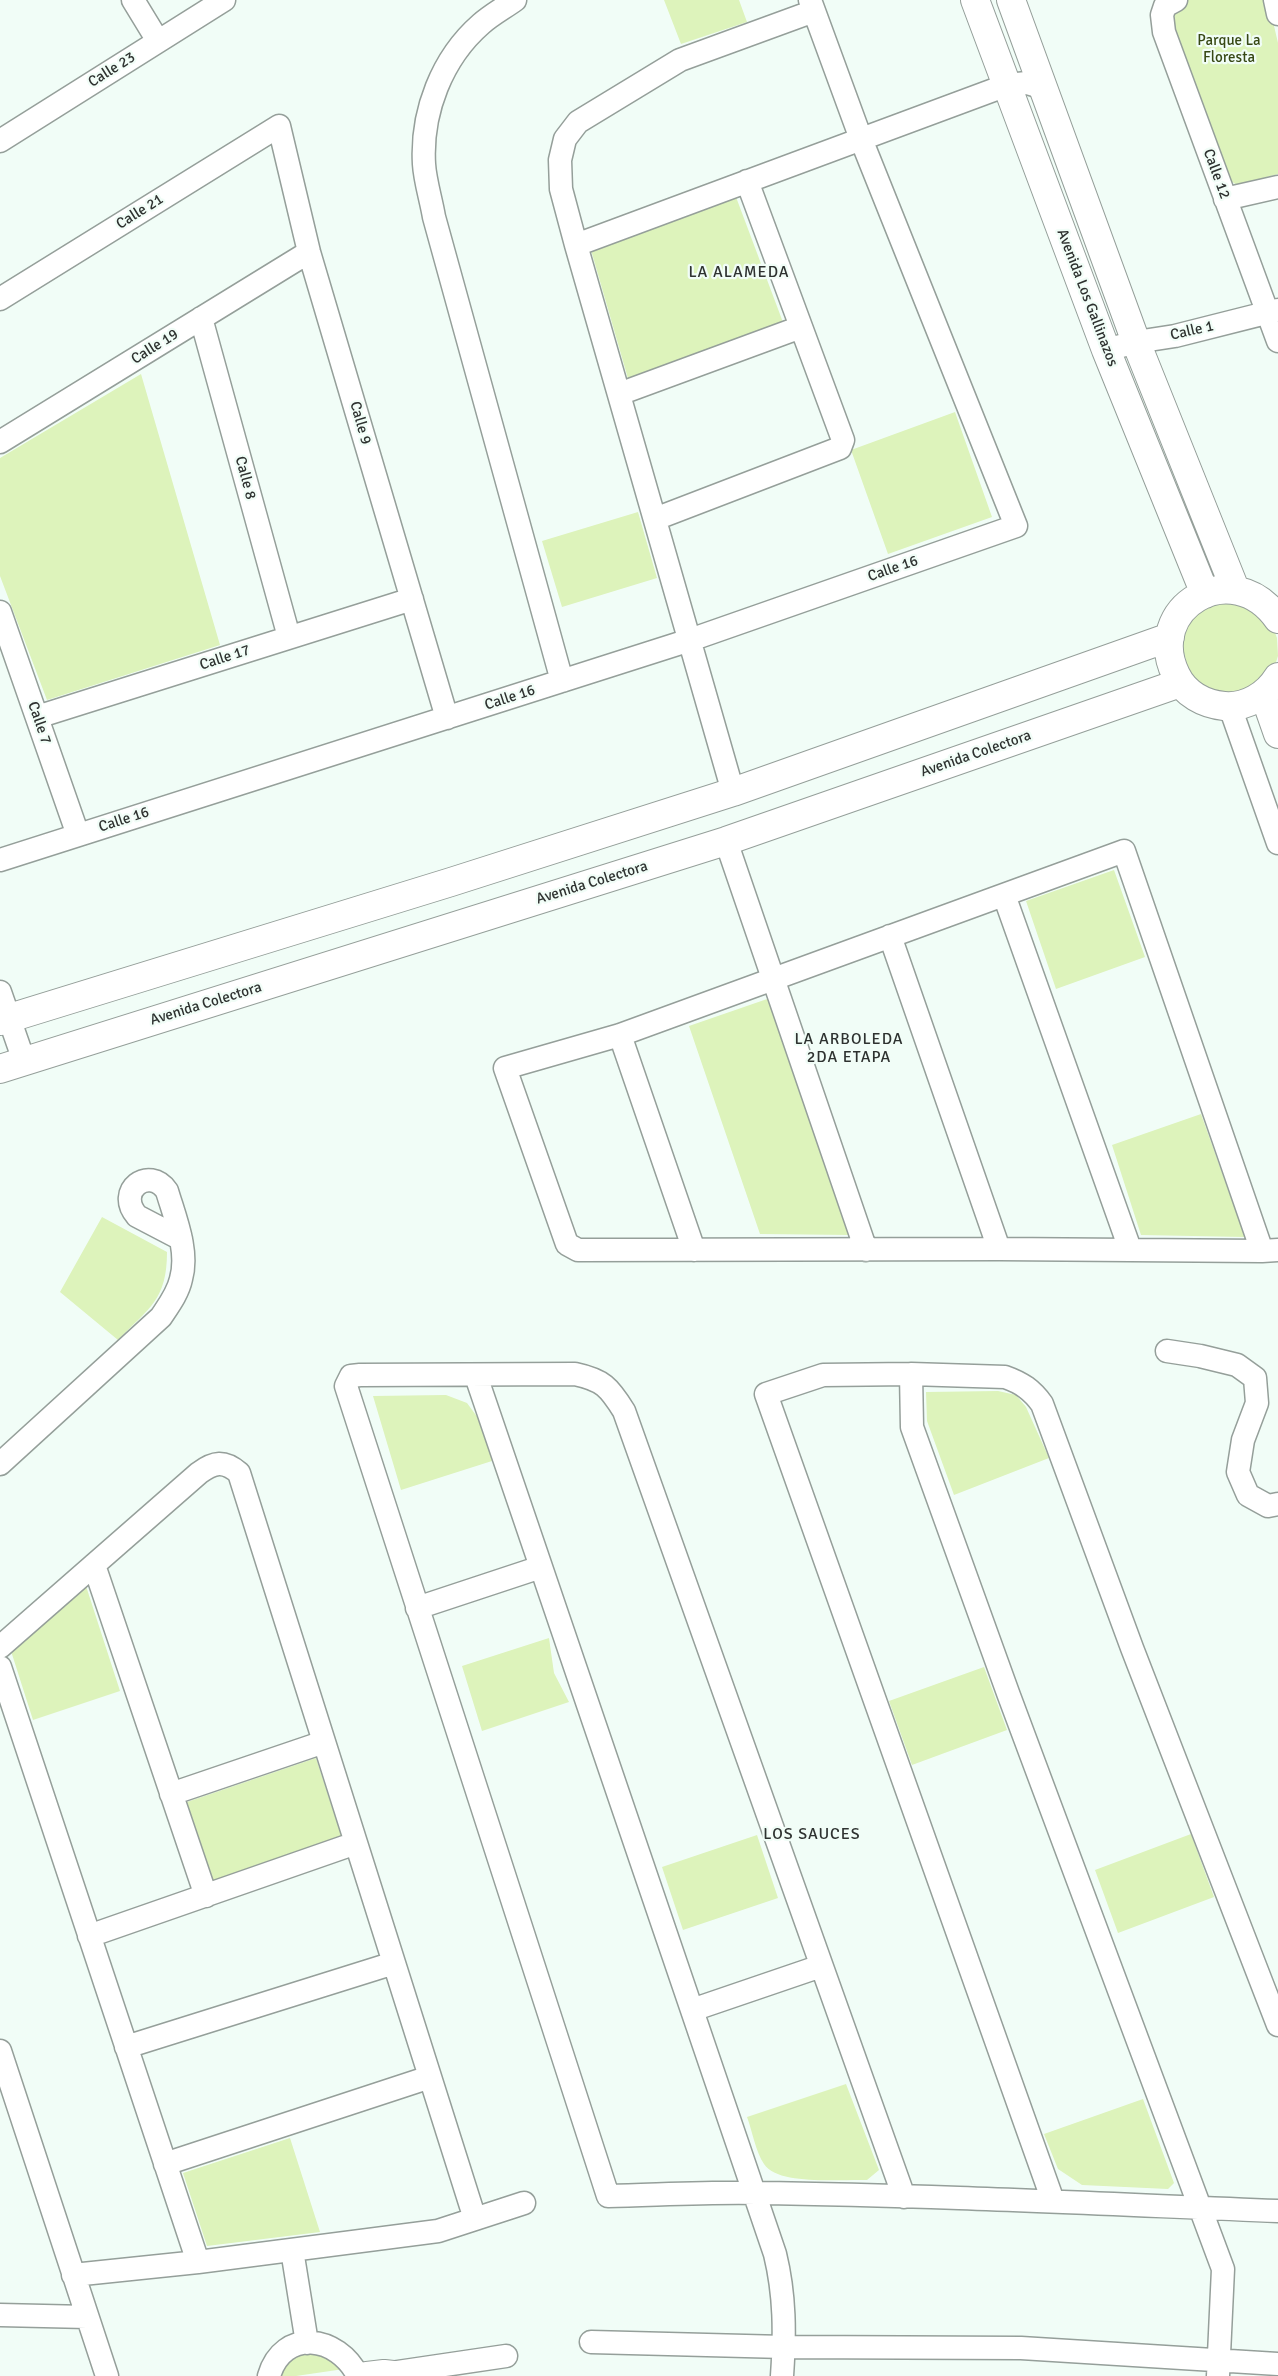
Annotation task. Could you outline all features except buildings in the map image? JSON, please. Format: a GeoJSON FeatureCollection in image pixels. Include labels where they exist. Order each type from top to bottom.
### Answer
{"type":"FeatureCollection","features":[{"type":"Feature","properties":{"kind":"street"},"geometry":{"type":"LineString","coordinates":[[133,0],[158,41]]}},
{"type":"Feature","properties":{"kind":"street","name":"Calle 23"},"geometry":{"type":"LineString","coordinates":[[0,141],[224,0]]}},
{"type":"Feature","properties":{"kind":"street"},"geometry":{"type":"LineString","coordinates":[[515,0],[481,23],[457,49],[442,73],[431,100],[424,148],[424,166],[434,216],[562,681]]}},
{"type":"Feature","properties":{"kind":"street","name":"Avenida Los Gallinazos"},"geometry":{"type":"LineString","coordinates":[[975,0],[1106,350],[1205,594]]}},
{"type":"Feature","properties":{"kind":"street","name":"Avenida Los Gallinazos"},"geometry":{"type":"LineString","coordinates":[[1010,0],[1136,342],[1235,589]]}},
{"type":"Feature","properties":{"kind":"street"},"geometry":{"type":"LineString","coordinates":[[1274,0],[1278,14]]}},
{"type":"Feature","properties":{"kind":"street","name":"Calle 12"},"geometry":{"type":"LineString","coordinates":[[1171,3],[1162,15],[1164,32],[1226,199],[1272,311],[1278,341]]}},
{"type":"Feature","properties":{"kind":"street"},"geometry":{"type":"LineString","coordinates":[[733,792],[576,244],[561,189],[560,160],[565,138],[578,122],[680,60],[812,5],[861,139]]}},
{"type":"Feature","properties":{"kind":"street"},"geometry":{"type":"LineString","coordinates":[[576,244],[1007,85],[1027,82],[1044,88]]}},
{"type":"Feature","properties":{"kind":"street","name":"Calle 9"},"geometry":{"type":"LineString","coordinates":[[279,126],[310,252],[447,718]]}},
{"type":"Feature","properties":{"kind":"street","name":"Calle 21"},"geometry":{"type":"LineString","coordinates":[[0,299],[279,126]]}},
{"type":"Feature","properties":{"kind":"street","name":"Calle 16"},"geometry":{"type":"LineString","coordinates":[[0,860],[690,640],[1016,526],[861,139]]}},
{"type":"Feature","properties":{"kind":"street"},"geometry":{"type":"LineString","coordinates":[[655,519],[840,448],[843,440],[747,181]]}},
{"type":"Feature","properties":{"kind":"street"},"geometry":{"type":"LineString","coordinates":[[1226,199],[1278,187]]}},
{"type":"Feature","properties":{"kind":"street","name":"Calle 19"},"geometry":{"type":"LineString","coordinates":[[0,442],[310,252]]}},
{"type":"Feature","properties":{"kind":"street","name":"Calle 1"},"geometry":{"type":"LineString","coordinates":[[1106,350],[1136,342],[1175,336],[1272,311]]}},
{"type":"Feature","properties":{"kind":"street","name":"Calle 8"},"geometry":{"type":"LineString","coordinates":[[201,318],[290,638]]}},
{"type":"Feature","properties":{"kind":"street"},"geometry":{"type":"LineString","coordinates":[[619,394],[801,327]]}},
{"type":"Feature","properties":{"kind":"street"},"geometry":{"type":"LineString","coordinates":[[1278,620],[1269,606],[1253,595],[1235,589],[1215,590],[1197,598],[1182,610],[1172,626],[1168,646],[1171,666],[1180,683],[1194,697],[1212,705],[1230,707],[1248,703],[1271,685],[1278,734]]}},
{"type":"Feature","properties":{"kind":"street","name":"Calle 17"},"geometry":{"type":"LineString","coordinates":[[37,718],[412,599]]}},
{"type":"Feature","properties":{"kind":"street","name":"Calle 7"},"geometry":{"type":"LineString","coordinates":[[0,612],[78,835]]}},
{"type":"Feature","properties":{"kind":"street"},"geometry":{"type":"LineString","coordinates":[[4,1019],[451,882],[733,792],[1170,637]]}},
{"type":"Feature","properties":{"kind":"street","name":"Avenida Colectora"},"geometry":{"type":"LineString","coordinates":[[12,1065],[726,841],[1180,683]]}},
{"type":"Feature","properties":{"kind":"street"},"geometry":{"type":"LineString","coordinates":[[1230,707],[1278,843]]}},
{"type":"Feature","properties":{"kind":"street"},"geometry":{"type":"LineString","coordinates":[[726,841],[866,1250]]}},
{"type":"Feature","properties":{"kind":"street"},"geometry":{"type":"LineString","coordinates":[[1124,851],[1270,1251],[1130,1249],[578,1250],[568,1244],[505,1068],[620,1035],[773,978],[1124,851]]}},
{"type":"Feature","properties":{"kind":"street"},"geometry":{"type":"LineString","coordinates":[[1004,895],[1130,1249]]}},
{"type":"Feature","properties":{"kind":"street"},"geometry":{"type":"LineString","coordinates":[[890,936],[999,1249]]}},
{"type":"Feature","properties":{"kind":"street"},"geometry":{"type":"LineString","coordinates":[[0,992],[12,1065]]}},
{"type":"Feature","properties":{"kind":"street"},"geometry":{"type":"LineString","coordinates":[[620,1035],[694,1250]]}},
{"type":"Feature","properties":{"kind":"street"},"geometry":{"type":"LineString","coordinates":[[0,1464],[161,1317],[174,1297],[182,1279],[183,1262],[180,1239]]}},
{"type":"Feature","properties":{"kind":"street"},"geometry":{"type":"LineString","coordinates":[[1167,1351],[1200,1356],[1237,1365],[1255,1378],[1257,1403],[1243,1440],[1238,1472],[1248,1495],[1268,1506],[1278,1504]]}},
{"type":"Feature","properties":{"kind":"street"},"geometry":{"type":"LineString","coordinates":[[904,2197],[624,1411],[612,1392],[595,1378],[575,1374],[476,1376],[360,1374],[351,1376],[346,1386],[416,1608],[608,2196],[754,2193],[1053,2201],[1278,2211]]}},
{"type":"Feature","properties":{"kind":"street"},"geometry":{"type":"LineString","coordinates":[[911,1374],[912,1427],[1005,1684],[1223,2269],[1219,2369]]}},
{"type":"Feature","properties":{"kind":"street"},"geometry":{"type":"LineString","coordinates":[[1053,2201],[766,1394],[823,1375],[911,1374],[1006,1377],[1020,1382],[1033,1392],[1042,1404],[1132,1648],[1278,2025]]}},
{"type":"Feature","properties":{"kind":"street"},"geometry":{"type":"LineString","coordinates":[[476,1376],[776,2254],[782,2282],[785,2314],[782,2376]]}},
{"type":"Feature","properties":{"kind":"street"},"geometry":{"type":"LineString","coordinates":[[0,1647],[211,1464],[221,1462],[239,1473],[475,2219]]}},
{"type":"Feature","properties":{"kind":"street"},"geometry":{"type":"LineString","coordinates":[[94,1565],[206,1896]]}},
{"type":"Feature","properties":{"kind":"street"},"geometry":{"type":"LineString","coordinates":[[416,1608],[541,1567]]}},
{"type":"Feature","properties":{"kind":"street"},"geometry":{"type":"LineString","coordinates":[[0,1667],[198,2262]]}},
{"type":"Feature","properties":{"kind":"street"},"geometry":{"type":"LineString","coordinates":[[171,1794],[324,1742]]}},
{"type":"Feature","properties":{"kind":"street"},"geometry":{"type":"LineString","coordinates":[[89,1936],[356,1843]]}},
{"type":"Feature","properties":{"kind":"street"},"geometry":{"type":"LineString","coordinates":[[126,2047],[394,1963]]}},
{"type":"Feature","properties":{"kind":"street"},"geometry":{"type":"LineString","coordinates":[[692,2010],[821,1966]]}},
{"type":"Feature","properties":{"kind":"street"},"geometry":{"type":"LineString","coordinates":[[0,2051],[107,2376]]}},
{"type":"Feature","properties":{"kind":"street"},"geometry":{"type":"LineString","coordinates":[[165,2164],[430,2077]]}},
{"type":"Feature","properties":{"kind":"street"},"geometry":{"type":"LineString","coordinates":[[73,2275],[198,2262],[438,2231],[524,2203]]}},
{"type":"Feature","properties":{"kind":"street"},"geometry":{"type":"LineString","coordinates":[[292,2250],[307,2343]]}},
{"type":"Feature","properties":{"kind":"street"},"geometry":{"type":"LineString","coordinates":[[0,2315],[87,2317]]}},
{"type":"Feature","properties":{"kind":"street"},"geometry":{"type":"LineString","coordinates":[[591,2342],[784,2347],[1021,2348],[1219,2369],[1278,2364]]}},
{"type":"Feature","properties":{"kind":"street"},"geometry":{"type":"LineString","coordinates":[[269,2376],[271,2368],[280,2355],[293,2347],[307,2343],[321,2343],[335,2348],[346,2358],[378,2375],[506,2356]]}},
{"type":"Feature","properties":{"kind":"green space"},"geometry":{"type":"Polygon","coordinates":[[[664,0],[739,0],[747,22],[681,44],[664,0]]]}},
{"type":"Feature","properties":{"kind":"green space","name":"Parque La Floresta"},"geometry":{"type":"Polygon","coordinates":[[[1181,0],[1268,0],[1278,43],[1278,174],[1237,185],[1226,178],[1164,16],[1181,0]]]}},
{"type":"Feature","properties":{"kind":"green space"},"geometry":{"type":"Polygon","coordinates":[[[736,197],[784,325],[629,382],[591,250],[736,197]]]}},
{"type":"Feature","properties":{"kind":"green space"},"geometry":{"type":"Polygon","coordinates":[[[141,374],[220,645],[47,700],[0,576],[0,458],[141,374]]]}},
{"type":"Feature","properties":{"kind":"green space"},"geometry":{"type":"Polygon","coordinates":[[[955,412],[992,517],[888,554],[851,450],[955,412]]]}},
{"type":"Feature","properties":{"kind":"green space"},"geometry":{"type":"Polygon","coordinates":[[[638,512],[657,578],[562,607],[542,541],[638,512]]]}},
{"type":"Feature","properties":{"kind":"green space"},"geometry":{"type":"Polygon","coordinates":[[[1229,598],[1271,622],[1277,638],[1278,656],[1273,671],[1235,698],[1192,683],[1180,638],[1197,609],[1229,598]]]}},
{"type":"Feature","properties":{"kind":"green space"},"geometry":{"type":"Polygon","coordinates":[[[1114,870],[1145,957],[1056,989],[1026,901],[1114,870]]]}},
{"type":"Feature","properties":{"kind":"green space"},"geometry":{"type":"Polygon","coordinates":[[[770,998],[851,1235],[760,1234],[689,1026],[770,998]]]}},
{"type":"Feature","properties":{"kind":"green space"},"geometry":{"type":"Polygon","coordinates":[[[1201,1114],[1245,1237],[1141,1235],[1112,1145],[1201,1114]]]}},
{"type":"Feature","properties":{"kind":"green space"},"geometry":{"type":"Polygon","coordinates":[[[102,1217],[167,1252],[164,1281],[160,1292],[147,1311],[118,1340],[60,1292],[102,1217]]]}},
{"type":"Feature","properties":{"kind":"green space"},"geometry":{"type":"Polygon","coordinates":[[[998,1391],[1016,1395],[1026,1407],[1049,1458],[954,1495],[927,1421],[926,1392],[998,1391]]]}},
{"type":"Feature","properties":{"kind":"green space"},"geometry":{"type":"Polygon","coordinates":[[[446,1395],[467,1403],[481,1422],[492,1461],[401,1490],[373,1396],[446,1395]]]}},
{"type":"Feature","properties":{"kind":"green space"},"geometry":{"type":"Polygon","coordinates":[[[86,1586],[120,1691],[33,1720],[11,1651],[86,1586]]]}},
{"type":"Feature","properties":{"kind":"green space"},"geometry":{"type":"Polygon","coordinates":[[[549,1638],[554,1673],[569,1702],[482,1731],[462,1666],[549,1638]]]}},
{"type":"Feature","properties":{"kind":"green space"},"geometry":{"type":"Polygon","coordinates":[[[984,1667],[1007,1730],[912,1765],[889,1701],[984,1667]]]}},
{"type":"Feature","properties":{"kind":"green space"},"geometry":{"type":"Polygon","coordinates":[[[316,1758],[342,1838],[210,1883],[184,1803],[316,1758]]]}},
{"type":"Feature","properties":{"kind":"green space"},"geometry":{"type":"Polygon","coordinates":[[[1191,1834],[1214,1897],[1118,1933],[1095,1870],[1191,1834]]]}},
{"type":"Feature","properties":{"kind":"green space"},"geometry":{"type":"Polygon","coordinates":[[[757,1835],[778,1898],[683,1930],[662,1867],[757,1835]]]}},
{"type":"Feature","properties":{"kind":"green space"},"geometry":{"type":"Polygon","coordinates":[[[846,2084],[879,2170],[867,2180],[811,2180],[782,2176],[771,2171],[764,2164],[759,2154],[747,2117],[846,2084]]]}},
{"type":"Feature","properties":{"kind":"green space"},"geometry":{"type":"Polygon","coordinates":[[[1143,2099],[1174,2183],[1168,2189],[1082,2185],[1058,2169],[1044,2134],[1143,2099]]]}},
{"type":"Feature","properties":{"kind":"green space"},"geometry":{"type":"Polygon","coordinates":[[[290,2138],[320,2232],[207,2246],[183,2173],[290,2138]]]}},
{"type":"Feature","properties":{"kind":"green space"},"geometry":{"type":"Polygon","coordinates":[[[319,2352],[344,2369],[296,2376],[276,2376],[295,2355],[319,2352]]]}},
{"type":"Feature","properties":{"kind":"district","name":"LA ALAMEDA"},"geometry":{"type":"Point","coordinates":[739,273]}},
{"type":"Feature","properties":{"kind":"district","name":"LA ARBOLEDA 2DA ETAPA"},"geometry":{"type":"Point","coordinates":[849,1049]}},
{"type":"Feature","properties":{"kind":"district","name":"LOS SAUCES"},"geometry":{"type":"Point","coordinates":[812,1835]}}]}
